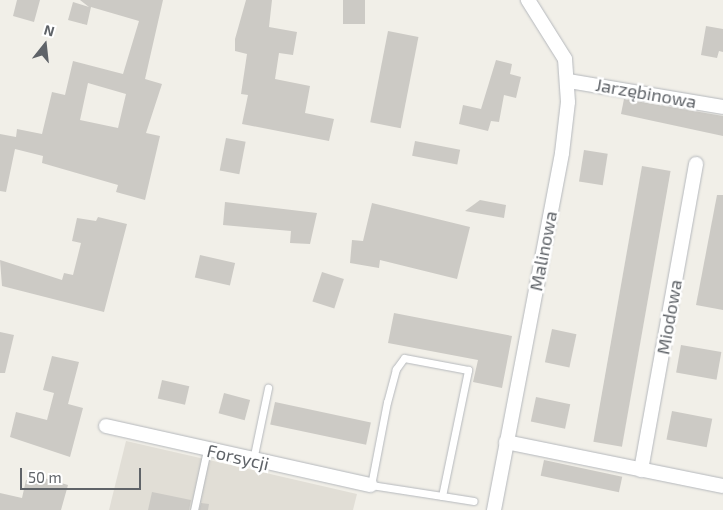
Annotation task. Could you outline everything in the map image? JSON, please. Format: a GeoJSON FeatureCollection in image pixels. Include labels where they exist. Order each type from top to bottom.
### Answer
{"type":"FeatureCollection","features":[{"type":"Feature","properties":{"kind":"street","name":"Malinowa"},"geometry":{"type":"LineString","coordinates":[[494,510],[562,154],[569,82],[565,59],[528,0]]}},
{"type":"Feature","properties":{"kind":"street","name":"Jarzębinowa"},"geometry":{"type":"LineString","coordinates":[[569,82],[723,106]]}},
{"type":"Feature","properties":{"kind":"street","name":"Miodowa"},"geometry":{"type":"LineString","coordinates":[[641,470],[696,164]]}},
{"type":"Feature","properties":{"kind":"street","name":"Forsycji"},"geometry":{"type":"LineString","coordinates":[[106,426],[253,461],[371,485]]}},
{"type":"Feature","properties":{"kind":"street"},"geometry":{"type":"LineString","coordinates":[[506,442],[723,486]]}},
{"type":"Feature","properties":{"kind":"lane"},"geometry":{"type":"LineString","coordinates":[[442,496],[468,370],[404,358],[390,394],[371,485],[474,501]]}},
{"type":"Feature","properties":{"kind":"lane"},"geometry":{"type":"LineString","coordinates":[[253,461],[268,388]]}},
{"type":"Feature","properties":{"kind":"lane"},"geometry":{"type":"LineString","coordinates":[[194,510],[207,450]]}},
{"type":"Feature","properties":{"kind":"shaded area"},"geometry":{"type":"Polygon","coordinates":[[[126,441],[357,494],[353,510],[109,510],[126,441]]]}},
{"type":"Feature","properties":{"kind":"building"},"geometry":{"type":"Polygon","coordinates":[[[17,0],[40,0],[34,22],[13,16],[17,0]]]}},
{"type":"Feature","properties":{"kind":"building"},"geometry":{"type":"Polygon","coordinates":[[[80,0],[163,0],[145,79],[162,84],[146,133],[160,136],[145,200],[116,192],[118,185],[42,163],[43,156],[15,149],[6,192],[0,191],[0,134],[16,137],[17,129],[42,134],[52,92],[65,95],[73,61],[123,74],[139,21],[91,7],[87,25],[68,20],[73,2],[89,7],[80,0]],[[88,83],[80,120],[118,128],[126,94],[88,83]]]}},
{"type":"Feature","properties":{"kind":"building"},"geometry":{"type":"Polygon","coordinates":[[[246,0],[272,0],[269,27],[297,32],[293,55],[279,53],[275,79],[310,86],[305,113],[334,119],[329,141],[242,124],[248,95],[241,94],[247,54],[235,51],[235,39],[246,0]]]}},
{"type":"Feature","properties":{"kind":"building"},"geometry":{"type":"Polygon","coordinates":[[[343,0],[365,0],[365,24],[343,24],[343,0]]]}},
{"type":"Feature","properties":{"kind":"building"},"geometry":{"type":"Polygon","coordinates":[[[706,26],[723,29],[723,52],[719,51],[717,58],[701,55],[706,26]]]}},
{"type":"Feature","properties":{"kind":"building"},"geometry":{"type":"Polygon","coordinates":[[[388,31],[418,37],[401,128],[370,122],[388,31]]]}},
{"type":"Feature","properties":{"kind":"building"},"geometry":{"type":"Polygon","coordinates":[[[496,60],[512,64],[510,74],[521,77],[516,98],[504,95],[499,122],[491,121],[488,131],[459,124],[463,105],[481,109],[496,60]]]}},
{"type":"Feature","properties":{"kind":"building"},"geometry":{"type":"Polygon","coordinates":[[[624,99],[723,116],[723,136],[621,114],[624,99]]]}},
{"type":"Feature","properties":{"kind":"building"},"geometry":{"type":"Polygon","coordinates":[[[226,138],[246,142],[239,174],[220,170],[226,138]]]}},
{"type":"Feature","properties":{"kind":"building"},"geometry":{"type":"Polygon","coordinates":[[[415,141],[460,150],[457,165],[412,156],[415,141]]]}},
{"type":"Feature","properties":{"kind":"building"},"geometry":{"type":"Polygon","coordinates":[[[584,150],[608,154],[603,185],[579,182],[584,150]]]}},
{"type":"Feature","properties":{"kind":"building"},"geometry":{"type":"Polygon","coordinates":[[[642,166],[671,171],[622,447],[593,442],[642,166]]]}},
{"type":"Feature","properties":{"kind":"building"},"geometry":{"type":"Polygon","coordinates":[[[717,195],[723,195],[723,310],[696,305],[717,195]]]}},
{"type":"Feature","properties":{"kind":"building"},"geometry":{"type":"Polygon","coordinates":[[[480,200],[506,205],[504,218],[465,211],[480,200]]]}},
{"type":"Feature","properties":{"kind":"building"},"geometry":{"type":"Polygon","coordinates":[[[225,202],[317,213],[310,244],[290,243],[291,231],[223,225],[225,202]]]}},
{"type":"Feature","properties":{"kind":"building"},"geometry":{"type":"Polygon","coordinates":[[[372,203],[470,227],[457,279],[380,260],[379,268],[350,263],[352,240],[363,241],[372,203]]]}},
{"type":"Feature","properties":{"kind":"building"},"geometry":{"type":"Polygon","coordinates":[[[98,217],[127,224],[104,312],[2,286],[0,260],[62,280],[64,273],[73,275],[81,243],[72,241],[77,218],[96,221],[98,217]]]}},
{"type":"Feature","properties":{"kind":"building"},"geometry":{"type":"Polygon","coordinates":[[[200,255],[235,263],[230,286],[195,277],[200,255]]]}},
{"type":"Feature","properties":{"kind":"building"},"geometry":{"type":"Polygon","coordinates":[[[322,272],[344,279],[334,309],[312,301],[322,272]]]}},
{"type":"Feature","properties":{"kind":"building"},"geometry":{"type":"Polygon","coordinates":[[[394,313],[512,336],[502,388],[473,382],[478,360],[388,343],[394,313]]]}},
{"type":"Feature","properties":{"kind":"building"},"geometry":{"type":"Polygon","coordinates":[[[552,329],[576,334],[569,367],[545,362],[552,329]]]}},
{"type":"Feature","properties":{"kind":"building"},"geometry":{"type":"Polygon","coordinates":[[[0,332],[14,335],[5,373],[0,373],[0,332]]]}},
{"type":"Feature","properties":{"kind":"building"},"geometry":{"type":"Polygon","coordinates":[[[681,345],[721,352],[717,380],[676,373],[681,345]]]}},
{"type":"Feature","properties":{"kind":"building"},"geometry":{"type":"Polygon","coordinates":[[[52,356],[79,362],[68,404],[83,408],[70,457],[10,437],[16,412],[47,420],[54,393],[43,390],[52,356]]]}},
{"type":"Feature","properties":{"kind":"building"},"geometry":{"type":"Polygon","coordinates":[[[162,380],[189,386],[185,405],[158,399],[162,380]]]}},
{"type":"Feature","properties":{"kind":"building"},"geometry":{"type":"Polygon","coordinates":[[[224,393],[250,400],[245,420],[219,413],[224,393]]]}},
{"type":"Feature","properties":{"kind":"building"},"geometry":{"type":"Polygon","coordinates":[[[536,397],[570,404],[565,429],[531,421],[536,397]]]}},
{"type":"Feature","properties":{"kind":"building"},"geometry":{"type":"Polygon","coordinates":[[[275,402],[371,422],[366,445],[270,424],[275,402]]]}},
{"type":"Feature","properties":{"kind":"building"},"geometry":{"type":"Polygon","coordinates":[[[672,411],[712,419],[707,447],[666,439],[672,411]]]}},
{"type":"Feature","properties":{"kind":"building"},"geometry":{"type":"Polygon","coordinates":[[[544,460],[622,477],[619,492],[541,476],[544,460]]]}},
{"type":"Feature","properties":{"kind":"building"},"geometry":{"type":"Polygon","coordinates":[[[44,478],[68,485],[61,510],[0,510],[0,493],[22,498],[26,480],[42,484],[44,478]]]}},
{"type":"Feature","properties":{"kind":"building"},"geometry":{"type":"Polygon","coordinates":[[[152,492],[191,500],[189,510],[148,510],[152,492]]]}},
{"type":"Feature","properties":{"kind":"building"},"geometry":{"type":"Polygon","coordinates":[[[201,503],[209,504],[208,510],[199,510],[201,503]]]}}]}
